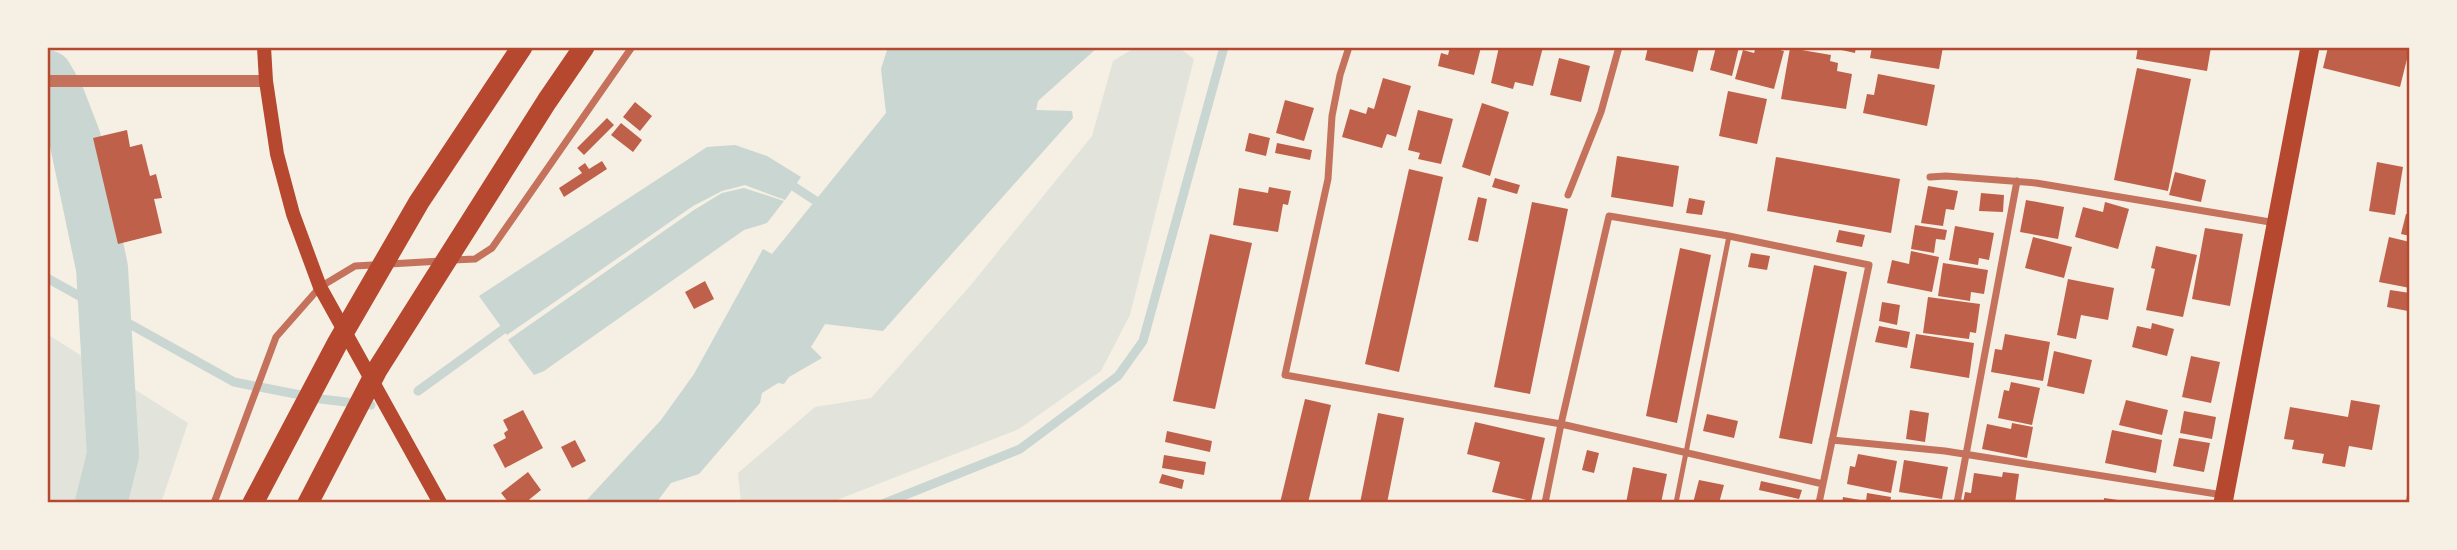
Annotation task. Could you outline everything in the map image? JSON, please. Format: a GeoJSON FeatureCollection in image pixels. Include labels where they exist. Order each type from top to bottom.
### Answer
{"type":"FeatureCollection","features":[{"type":"Feature","properties":{"kind":"highway"},"geometry":{"type":"LineString","coordinates":[[253,503],[338,342],[419,202],[522,47]]}},
{"type":"Feature","properties":{"kind":"highway"},"geometry":{"type":"LineString","coordinates":[[308,503],[377,370],[465,228],[584,47]]}},
{"type":"Feature","properties":{"kind":"highway"},"geometry":{"type":"LineString","coordinates":[[2223,499],[2310,47]]}},
{"type":"Feature","properties":{"kind":"main road"},"geometry":{"type":"LineString","coordinates":[[264,47],[266,81],[277,154],[293,214],[320,287],[440,503]]}},
{"type":"Feature","properties":{"kind":"street"},"geometry":{"type":"LineString","coordinates":[[214,503],[276,337],[320,287],[355,266],[475,259],[492,248],[632,47]]}},
{"type":"Feature","properties":{"kind":"street"},"geometry":{"type":"LineString","coordinates":[[1349,47],[1332,116],[1328,179],[1285,375],[1561,424],[1823,484]]}},
{"type":"Feature","properties":{"kind":"street"},"geometry":{"type":"LineString","coordinates":[[1568,195],[1601,112],[1619,47]]}},
{"type":"Feature","properties":{"kind":"street"},"geometry":{"type":"LineString","coordinates":[[47,81],[266,81]]}},
{"type":"Feature","properties":{"kind":"street"},"geometry":{"type":"LineString","coordinates":[[1930,177],[2036,183],[2276,223]]}},
{"type":"Feature","properties":{"kind":"street"},"geometry":{"type":"LineString","coordinates":[[1957,503],[2017,181]]}},
{"type":"Feature","properties":{"kind":"street"},"geometry":{"type":"LineString","coordinates":[[1545,503],[1609,216],[1729,236],[1869,265],[1819,503]]}},
{"type":"Feature","properties":{"kind":"street"},"geometry":{"type":"LineString","coordinates":[[1832,440],[1967,455],[2223,499]]}},
{"type":"Feature","properties":{"kind":"lane"},"geometry":{"type":"LineString","coordinates":[[1676,503],[1729,236]]}},
{"type":"Feature","properties":{"kind":"shaded area"},"geometry":{"type":"Polygon","coordinates":[[[888,47],[1098,47],[1038,101],[1036,110],[1072,111],[1073,118],[883,331],[825,324],[811,347],[822,358],[789,377],[784,384],[778,383],[762,393],[760,403],[699,474],[671,483],[656,503],[584,503],[661,420],[694,374],[763,249],[772,254],[886,113],[881,69],[888,47]]]}},
{"type":"Feature","properties":{"kind":"shaded area"},"geometry":{"type":"Polygon","coordinates":[[[1136,47],[1178,47],[1194,59],[1130,315],[1101,371],[1019,429],[829,503],[741,503],[738,473],[815,407],[871,398],[970,286],[1092,136],[1113,61],[1136,47]]]}},
{"type":"Feature","properties":{"kind":"shaded area"},"geometry":{"type":"Polygon","coordinates":[[[735,145],[767,156],[801,177],[785,200],[745,185],[722,191],[693,206],[507,335],[479,296],[707,147],[735,145]]]}},
{"type":"Feature","properties":{"kind":"shaded area"},"geometry":{"type":"Polygon","coordinates":[[[744,188],[784,201],[767,223],[744,230],[544,371],[534,375],[508,340],[694,210],[722,193],[744,188]]]}},
{"type":"Feature","properties":{"kind":"shaded area"},"geometry":{"type":"Polygon","coordinates":[[[47,334],[188,423],[161,503],[47,503],[47,334]]]}},
{"type":"Feature","properties":{"kind":"building"},"geometry":{"type":"Polygon","coordinates":[[[1450,47],[1481,47],[1474,75],[1438,66],[1441,53],[1448,55],[1450,47]]]}},
{"type":"Feature","properties":{"kind":"building"},"geometry":{"type":"Polygon","coordinates":[[[1499,47],[1543,47],[1533,86],[1515,82],[1513,89],[1491,83],[1499,47]]]}},
{"type":"Feature","properties":{"kind":"building"},"geometry":{"type":"Polygon","coordinates":[[[1648,47],[1699,47],[1693,72],[1645,60],[1648,47]]]}},
{"type":"Feature","properties":{"kind":"building"},"geometry":{"type":"Polygon","coordinates":[[[1716,47],[1739,47],[1732,76],[1710,70],[1716,47]]]}},
{"type":"Feature","properties":{"kind":"building"},"geometry":{"type":"Polygon","coordinates":[[[1756,47],[1784,51],[1774,89],[1735,79],[1743,50],[1754,53],[1756,47]]]}},
{"type":"Feature","properties":{"kind":"building"},"geometry":{"type":"Polygon","coordinates":[[[1828,47],[1856,47],[1855,53],[1828,47]]]}},
{"type":"Feature","properties":{"kind":"building"},"geometry":{"type":"Polygon","coordinates":[[[1872,47],[1943,47],[1939,69],[1870,58],[1872,47]]]}},
{"type":"Feature","properties":{"kind":"building"},"geometry":{"type":"Polygon","coordinates":[[[2138,47],[2211,47],[2207,71],[2136,59],[2138,47]]]}},
{"type":"Feature","properties":{"kind":"building"},"geometry":{"type":"Polygon","coordinates":[[[2328,47],[2359,50],[2360,47],[2410,47],[2400,87],[2323,68],[2328,47]]]}},
{"type":"Feature","properties":{"kind":"building"},"geometry":{"type":"Polygon","coordinates":[[[1790,48],[1831,55],[1830,61],[1838,63],[1837,71],[1852,74],[1846,109],[1781,99],[1790,48]]]}},
{"type":"Feature","properties":{"kind":"building"},"geometry":{"type":"Polygon","coordinates":[[[1559,58],[1590,66],[1581,102],[1550,95],[1559,58]]]}},
{"type":"Feature","properties":{"kind":"building"},"geometry":{"type":"Polygon","coordinates":[[[2137,68],[2191,79],[2168,191],[2114,180],[2137,68]]]}},
{"type":"Feature","properties":{"kind":"building"},"geometry":{"type":"Polygon","coordinates":[[[1878,74],[1935,85],[1927,126],[1863,113],[1867,94],[1874,95],[1878,74]]]}},
{"type":"Feature","properties":{"kind":"building"},"geometry":{"type":"Polygon","coordinates":[[[1383,78],[1411,86],[1396,137],[1387,134],[1382,148],[1342,137],[1350,109],[1366,114],[1368,107],[1374,109],[1383,78]]]}},
{"type":"Feature","properties":{"kind":"building"},"geometry":{"type":"Polygon","coordinates":[[[1728,91],[1767,99],[1757,144],[1719,136],[1728,91]]]}},
{"type":"Feature","properties":{"kind":"building"},"geometry":{"type":"Polygon","coordinates":[[[1285,100],[1314,108],[1304,141],[1276,133],[1285,100]]]}},
{"type":"Feature","properties":{"kind":"building"},"geometry":{"type":"Polygon","coordinates":[[[635,102],[652,116],[640,131],[623,117],[635,102]]]}},
{"type":"Feature","properties":{"kind":"building"},"geometry":{"type":"Polygon","coordinates":[[[1482,103],[1509,112],[1490,176],[1462,167],[1482,103]]]}},
{"type":"Feature","properties":{"kind":"building"},"geometry":{"type":"Polygon","coordinates":[[[1418,110],[1453,119],[1441,164],[1418,159],[1420,153],[1408,150],[1418,110]]]}},
{"type":"Feature","properties":{"kind":"building"},"geometry":{"type":"Polygon","coordinates":[[[607,118],[614,125],[584,155],[577,148],[607,118]]]}},
{"type":"Feature","properties":{"kind":"building"},"geometry":{"type":"Polygon","coordinates":[[[621,123],[642,140],[633,152],[611,135],[621,123]]]}},
{"type":"Feature","properties":{"kind":"building"},"geometry":{"type":"Polygon","coordinates":[[[127,130],[130,147],[142,144],[150,176],[156,174],[162,198],[154,199],[162,233],[118,244],[93,138],[127,130]]]}},
{"type":"Feature","properties":{"kind":"building"},"geometry":{"type":"Polygon","coordinates":[[[1249,133],[1270,138],[1266,156],[1245,151],[1249,133]]]}},
{"type":"Feature","properties":{"kind":"building"},"geometry":{"type":"Polygon","coordinates":[[[1277,143],[1312,150],[1310,160],[1275,153],[1277,143]]]}},
{"type":"Feature","properties":{"kind":"building"},"geometry":{"type":"Polygon","coordinates":[[[1617,156],[1679,166],[1673,207],[1611,197],[1617,156]]]}},
{"type":"Feature","properties":{"kind":"building"},"geometry":{"type":"Polygon","coordinates":[[[1776,157],[1900,179],[1891,233],[1767,211],[1776,157]]]}},
{"type":"Feature","properties":{"kind":"building"},"geometry":{"type":"Polygon","coordinates":[[[602,161],[607,169],[564,197],[559,188],[582,173],[578,168],[585,163],[589,169],[602,161]]]}},
{"type":"Feature","properties":{"kind":"building"},"geometry":{"type":"Polygon","coordinates":[[[2377,162],[2403,167],[2395,215],[2369,211],[2377,162]]]}},
{"type":"Feature","properties":{"kind":"building"},"geometry":{"type":"Polygon","coordinates":[[[1409,169],[1443,177],[1399,372],[1365,364],[1409,169]]]}},
{"type":"Feature","properties":{"kind":"building"},"geometry":{"type":"Polygon","coordinates":[[[2175,172],[2206,180],[2201,202],[2169,195],[2175,172]]]}},
{"type":"Feature","properties":{"kind":"building"},"geometry":{"type":"Polygon","coordinates":[[[1495,178],[1520,185],[1517,194],[1492,187],[1495,178]]]}},
{"type":"Feature","properties":{"kind":"building"},"geometry":{"type":"Polygon","coordinates":[[[1928,186],[1958,191],[1954,210],[1946,209],[1943,226],[1921,223],[1928,186]]]}},
{"type":"Feature","properties":{"kind":"building"},"geometry":{"type":"Polygon","coordinates":[[[1269,187],[1291,191],[1288,205],[1283,204],[1278,232],[1233,225],[1239,188],[1268,193],[1269,187]]]}},
{"type":"Feature","properties":{"kind":"building"},"geometry":{"type":"Polygon","coordinates":[[[1981,193],[2004,195],[2003,212],[1979,211],[1981,193]]]}},
{"type":"Feature","properties":{"kind":"building"},"geometry":{"type":"Polygon","coordinates":[[[1478,197],[1487,199],[1478,242],[1468,240],[1478,197]]]}},
{"type":"Feature","properties":{"kind":"building"},"geometry":{"type":"Polygon","coordinates":[[[1689,198],[1705,201],[1702,215],[1686,213],[1689,198]]]}},
{"type":"Feature","properties":{"kind":"building"},"geometry":{"type":"Polygon","coordinates":[[[2026,200],[2064,207],[2058,239],[2020,232],[2026,200]]]}},
{"type":"Feature","properties":{"kind":"building"},"geometry":{"type":"Polygon","coordinates":[[[1532,202],[1568,209],[1530,394],[1494,387],[1532,202]]]}},
{"type":"Feature","properties":{"kind":"building"},"geometry":{"type":"Polygon","coordinates":[[[2105,202],[2129,209],[2118,249],[2075,237],[2083,207],[2103,212],[2105,202]]]}},
{"type":"Feature","properties":{"kind":"building"},"geometry":{"type":"Polygon","coordinates":[[[2406,214],[2410,214],[2410,236],[2401,234],[2406,214]]]}},
{"type":"Feature","properties":{"kind":"building"},"geometry":{"type":"Polygon","coordinates":[[[1915,225],[1947,230],[1945,240],[1936,239],[1934,253],[1911,249],[1915,225]]]}},
{"type":"Feature","properties":{"kind":"building"},"geometry":{"type":"Polygon","coordinates":[[[1955,226],[1994,233],[1989,260],[1979,258],[1978,265],[1949,260],[1955,226]]]}},
{"type":"Feature","properties":{"kind":"building"},"geometry":{"type":"Polygon","coordinates":[[[2205,228],[2243,234],[2230,306],[2192,299],[2205,228]]]}},
{"type":"Feature","properties":{"kind":"building"},"geometry":{"type":"Polygon","coordinates":[[[1839,230],[1865,235],[1862,247],[1836,242],[1839,230]]]}},
{"type":"Feature","properties":{"kind":"building"},"geometry":{"type":"Polygon","coordinates":[[[1210,234],[1252,243],[1215,409],[1173,401],[1210,234]]]}},
{"type":"Feature","properties":{"kind":"building"},"geometry":{"type":"Polygon","coordinates":[[[2033,237],[2072,247],[2064,278],[2025,268],[2033,237]]]}},
{"type":"Feature","properties":{"kind":"building"},"geometry":{"type":"Polygon","coordinates":[[[2389,237],[2410,242],[2410,288],[2379,282],[2389,237]]]}},
{"type":"Feature","properties":{"kind":"building"},"geometry":{"type":"Polygon","coordinates":[[[2156,246],[2197,255],[2183,317],[2146,310],[2155,269],[2151,268],[2156,246]]]}},
{"type":"Feature","properties":{"kind":"building"},"geometry":{"type":"Polygon","coordinates":[[[1680,248],[1711,255],[1677,423],[1646,416],[1680,248]]]}},
{"type":"Feature","properties":{"kind":"building"},"geometry":{"type":"Polygon","coordinates":[[[1911,251],[1939,257],[1932,292],[1887,283],[1892,260],[1909,264],[1911,251]]]}},
{"type":"Feature","properties":{"kind":"building"},"geometry":{"type":"Polygon","coordinates":[[[1751,253],[1770,256],[1767,270],[1748,267],[1751,253]]]}},
{"type":"Feature","properties":{"kind":"building"},"geometry":{"type":"Polygon","coordinates":[[[1943,263],[1988,270],[1984,294],[1971,292],[1970,301],[1938,296],[1943,263]]]}},
{"type":"Feature","properties":{"kind":"building"},"geometry":{"type":"Polygon","coordinates":[[[1814,265],[1847,272],[1812,444],[1779,438],[1814,265]]]}},
{"type":"Feature","properties":{"kind":"building"},"geometry":{"type":"Polygon","coordinates":[[[2068,279],[2114,288],[2108,320],[2081,315],[2076,339],[2057,335],[2068,279]]]}},
{"type":"Feature","properties":{"kind":"building"},"geometry":{"type":"Polygon","coordinates":[[[705,281],[714,299],[694,309],[685,292],[705,281]]]}},
{"type":"Feature","properties":{"kind":"building"},"geometry":{"type":"Polygon","coordinates":[[[2390,290],[2410,293],[2408,311],[2387,307],[2390,290]]]}},
{"type":"Feature","properties":{"kind":"building"},"geometry":{"type":"Polygon","coordinates":[[[1928,297],[1980,304],[1976,333],[1970,332],[1969,339],[1923,333],[1928,297]]]}},
{"type":"Feature","properties":{"kind":"building"},"geometry":{"type":"Polygon","coordinates":[[[1882,302],[1900,305],[1897,325],[1879,321],[1882,302]]]}},
{"type":"Feature","properties":{"kind":"building"},"geometry":{"type":"Polygon","coordinates":[[[2152,323],[2174,329],[2167,356],[2132,347],[2137,326],[2151,329],[2152,323]]]}},
{"type":"Feature","properties":{"kind":"building"},"geometry":{"type":"Polygon","coordinates":[[[1879,326],[1910,332],[1907,348],[1875,342],[1879,326]]]}},
{"type":"Feature","properties":{"kind":"building"},"geometry":{"type":"Polygon","coordinates":[[[1916,334],[1974,343],[1969,378],[1910,368],[1916,334]]]}},
{"type":"Feature","properties":{"kind":"building"},"geometry":{"type":"Polygon","coordinates":[[[2005,334],[2050,342],[2043,381],[1991,372],[1995,349],[2002,350],[2005,334]]]}},
{"type":"Feature","properties":{"kind":"building"},"geometry":{"type":"Polygon","coordinates":[[[2054,351],[2092,360],[2084,394],[2047,386],[2054,351]]]}},
{"type":"Feature","properties":{"kind":"building"},"geometry":{"type":"Polygon","coordinates":[[[2191,356],[2220,362],[2211,403],[2182,397],[2191,356]]]}},
{"type":"Feature","properties":{"kind":"building"},"geometry":{"type":"Polygon","coordinates":[[[2011,382],[2040,388],[2032,425],[1998,418],[2004,390],[2009,391],[2011,382]]]}},
{"type":"Feature","properties":{"kind":"building"},"geometry":{"type":"Polygon","coordinates":[[[1305,399],[1331,405],[1308,503],[1280,503],[1305,399]]]}},
{"type":"Feature","properties":{"kind":"building"},"geometry":{"type":"Polygon","coordinates":[[[2126,400],[2168,410],[2162,435],[2119,425],[2126,400]]]}},
{"type":"Feature","properties":{"kind":"building"},"geometry":{"type":"Polygon","coordinates":[[[2351,400],[2380,405],[2372,450],[2349,446],[2345,467],[2322,463],[2324,454],[2292,449],[2294,440],[2284,439],[2290,407],[2348,417],[2351,400]]]}},
{"type":"Feature","properties":{"kind":"building"},"geometry":{"type":"Polygon","coordinates":[[[523,410],[543,448],[505,468],[493,445],[506,438],[504,433],[508,430],[503,420],[523,410]]]}},
{"type":"Feature","properties":{"kind":"building"},"geometry":{"type":"Polygon","coordinates":[[[1910,410],[1929,413],[1925,442],[1906,439],[1910,410]]]}},
{"type":"Feature","properties":{"kind":"building"},"geometry":{"type":"Polygon","coordinates":[[[2184,411],[2216,417],[2212,439],[2180,433],[2184,411]]]}},
{"type":"Feature","properties":{"kind":"building"},"geometry":{"type":"Polygon","coordinates":[[[1378,413],[1404,418],[1387,503],[1360,503],[1378,413]]]}},
{"type":"Feature","properties":{"kind":"building"},"geometry":{"type":"Polygon","coordinates":[[[1707,414],[1738,421],[1734,438],[1703,431],[1707,414]]]}},
{"type":"Feature","properties":{"kind":"building"},"geometry":{"type":"Polygon","coordinates":[[[1475,422],[1545,438],[1531,501],[1492,492],[1500,462],[1467,454],[1475,422]]]}},
{"type":"Feature","properties":{"kind":"building"},"geometry":{"type":"Polygon","coordinates":[[[2012,423],[2033,427],[2027,458],[1982,449],[1987,424],[2011,429],[2012,423]]]}},
{"type":"Feature","properties":{"kind":"building"},"geometry":{"type":"Polygon","coordinates":[[[2112,430],[2162,440],[2156,473],[2105,463],[2112,430]]]}},
{"type":"Feature","properties":{"kind":"building"},"geometry":{"type":"Polygon","coordinates":[[[1167,431],[1212,441],[1210,452],[1165,442],[1167,431]]]}},
{"type":"Feature","properties":{"kind":"building"},"geometry":{"type":"Polygon","coordinates":[[[2179,438],[2210,443],[2204,472],[2173,466],[2179,438]]]}},
{"type":"Feature","properties":{"kind":"building"},"geometry":{"type":"Polygon","coordinates":[[[575,440],[586,461],[572,468],[561,447],[575,440]]]}},
{"type":"Feature","properties":{"kind":"building"},"geometry":{"type":"Polygon","coordinates":[[[1587,450],[1599,453],[1594,473],[1582,470],[1587,450]]]}},
{"type":"Feature","properties":{"kind":"building"},"geometry":{"type":"Polygon","coordinates":[[[1858,454],[1897,461],[1891,493],[1847,484],[1850,466],[1855,467],[1858,454]]]}},
{"type":"Feature","properties":{"kind":"building"},"geometry":{"type":"Polygon","coordinates":[[[1164,455],[1206,462],[1204,475],[1162,468],[1164,455]]]}},
{"type":"Feature","properties":{"kind":"building"},"geometry":{"type":"Polygon","coordinates":[[[1904,460],[1948,467],[1942,499],[1899,492],[1904,460]]]}},
{"type":"Feature","properties":{"kind":"building"},"geometry":{"type":"Polygon","coordinates":[[[1633,467],[1667,474],[1661,503],[1626,503],[1633,467]]]}},
{"type":"Feature","properties":{"kind":"building"},"geometry":{"type":"Polygon","coordinates":[[[528,472],[541,490],[525,503],[509,503],[501,493],[528,472]]]}},
{"type":"Feature","properties":{"kind":"building"},"geometry":{"type":"Polygon","coordinates":[[[2003,472],[2019,474],[2015,503],[1963,503],[1965,492],[1971,493],[1974,473],[2002,477],[2003,472]]]}},
{"type":"Feature","properties":{"kind":"building"},"geometry":{"type":"Polygon","coordinates":[[[1162,474],[1184,480],[1182,489],[1159,483],[1162,474]]]}},
{"type":"Feature","properties":{"kind":"building"},"geometry":{"type":"Polygon","coordinates":[[[1699,480],[1724,485],[1719,503],[1693,503],[1699,480]]]}},
{"type":"Feature","properties":{"kind":"building"},"geometry":{"type":"Polygon","coordinates":[[[1761,481],[1802,490],[1799,499],[1759,490],[1761,481]]]}},
{"type":"Feature","properties":{"kind":"building"},"geometry":{"type":"Polygon","coordinates":[[[1867,493],[1891,497],[1890,503],[1842,503],[1843,497],[1866,501],[1867,493]]]}},
{"type":"Feature","properties":{"kind":"building"},"geometry":{"type":"Polygon","coordinates":[[[2104,498],[2125,501],[2125,503],[2104,503],[2104,498]]]}},
{"type":"Feature","properties":{"kind":"waterway"},"geometry":{"type":"LineString","coordinates":[[885,503],[1020,449],[1118,376],[1143,341],[1224,47]]}},
{"type":"Feature","properties":{"kind":"waterway"},"geometry":{"type":"LineString","coordinates":[[47,76],[58,95],[75,139],[102,268],[113,455],[101,503]]}},
{"type":"Feature","properties":{"kind":"waterway"},"geometry":{"type":"LineString","coordinates":[[784,180],[825,207]]}},
{"type":"Feature","properties":{"kind":"waterway"},"geometry":{"type":"LineString","coordinates":[[47,278],[234,382],[321,399],[371,405]]}},
{"type":"Feature","properties":{"kind":"waterway"},"geometry":{"type":"LineString","coordinates":[[418,391],[512,323]]}},
{"type":"Feature","properties":{"kind":"railway"},"geometry":{"type":"LineString","coordinates":[[2408,503],[2410,493]]}}]}
